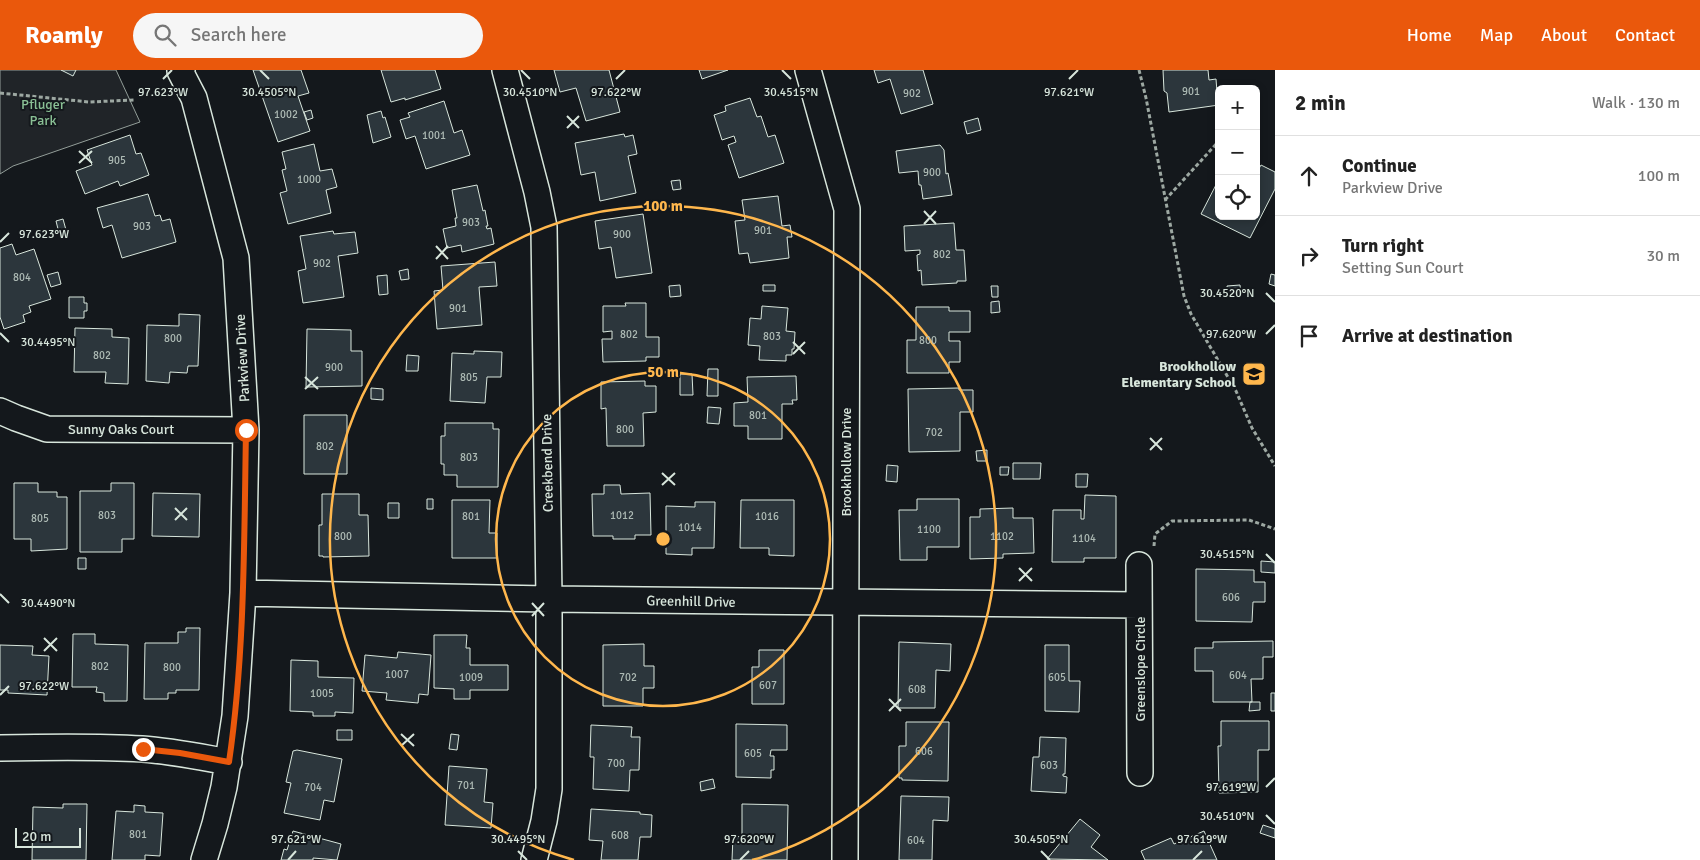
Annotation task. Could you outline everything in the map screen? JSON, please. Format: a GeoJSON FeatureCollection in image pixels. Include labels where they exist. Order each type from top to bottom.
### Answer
{"type":"FeatureCollection","features":[{"type":"Feature","properties":{"kind":"street","name":"Creekbend Drive"},"geometry":{"type":"LineString","coordinates":[[505,70],[537,192],[544,227],[549,599],[549,789],[544,821],[534,860]]}},
{"type":"Feature","properties":{"kind":"street","name":"Brookhollow Drive"},"geometry":{"type":"LineString","coordinates":[[808,70],[847,209],[846,860]]}},
{"type":"Feature","properties":{"kind":"street","name":"Parkview Drive"},"geometry":{"type":"LineString","coordinates":[[181,71],[194,98],[236,258],[246,430],[243,593],[236,716],[229,762],[215,824],[204,860]]}},
{"type":"Feature","properties":{"kind":"street","name":"Sunny Oaks Court"},"geometry":{"type":"LineString","coordinates":[[0,410],[47,429],[246,430]]}},
{"type":"Feature","properties":{"kind":"street","name":"Greenslope Circle"},"geometry":{"type":"LineString","coordinates":[[1139,565],[1140,773]]}},
{"type":"Feature","properties":{"kind":"street","name":"Greenhill Drive"},"geometry":{"type":"LineString","coordinates":[[243,593],[846,603],[1139,605]]}},
{"type":"Feature","properties":{"kind":"street"},"geometry":{"type":"LineString","coordinates":[[0,748],[62,746],[143,749],[180,753],[229,762]]}},
{"type":"Feature","properties":{"kind":"path"},"geometry":{"type":"LineString","coordinates":[[1139,70],[1184,296],[1191,314],[1236,391],[1252,428],[1275,466]]}},
{"type":"Feature","properties":{"kind":"path"},"geometry":{"type":"LineString","coordinates":[[0,93],[90,102],[134,100]]}},
{"type":"Feature","properties":{"kind":"path"},"geometry":{"type":"LineString","coordinates":[[1165,200],[1215,145]]}},
{"type":"Feature","properties":{"kind":"path"},"geometry":{"type":"LineString","coordinates":[[1139,565],[1154,553],[1155,534],[1172,521],[1249,520],[1275,529]]}},
{"type":"Feature","properties":{"kind":"green space","name":"Pfluger Park"},"geometry":{"type":"Polygon","coordinates":[[[0,70],[116,70],[140,122],[13,166],[0,174],[0,70]]]}},
{"type":"Feature","properties":{"kind":"building"},"geometry":{"type":"Polygon","coordinates":[[[61,70],[76,70],[73,76],[61,70]]]}},
{"type":"Feature","properties":{"kind":"building"},"geometry":{"type":"Polygon","coordinates":[[[253,70],[301,70],[309,93],[298,96],[310,131],[278,142],[253,70]]]}},
{"type":"Feature","properties":{"kind":"building"},"geometry":{"type":"Polygon","coordinates":[[[381,70],[435,70],[441,89],[405,100],[405,98],[391,102],[381,70]]]}},
{"type":"Feature","properties":{"kind":"building"},"geometry":{"type":"Polygon","coordinates":[[[554,70],[609,70],[620,112],[586,121],[576,88],[560,92],[554,70]]]}},
{"type":"Feature","properties":{"kind":"building"},"geometry":{"type":"Polygon","coordinates":[[[699,70],[728,70],[702,79],[699,70]]]}},
{"type":"Feature","properties":{"kind":"building"},"geometry":{"type":"Polygon","coordinates":[[[874,70],[923,70],[933,104],[901,114],[890,79],[878,83],[874,70]]]}},
{"type":"Feature","properties":{"kind":"building"},"geometry":{"type":"Polygon","coordinates":[[[1163,70],[1208,70],[1209,80],[1216,79],[1215,106],[1169,112],[1167,93],[1164,91],[1163,70]]]}},
{"type":"Feature","properties":{"kind":"building"},"geometry":{"type":"Polygon","coordinates":[[[750,98],[757,117],[761,116],[768,137],[775,135],[784,163],[739,178],[728,145],[736,142],[734,136],[722,140],[714,115],[726,111],[725,106],[750,98]]]}},
{"type":"Feature","properties":{"kind":"building"},"geometry":{"type":"Polygon","coordinates":[[[444,101],[454,133],[462,130],[470,155],[426,169],[415,136],[406,139],[400,120],[410,117],[408,113],[444,101]]]}},
{"type":"Feature","properties":{"kind":"building"},"geometry":{"type":"Polygon","coordinates":[[[311,110],[313,118],[307,120],[304,112],[311,110]]]}},
{"type":"Feature","properties":{"kind":"building"},"geometry":{"type":"Polygon","coordinates":[[[381,111],[383,118],[385,117],[391,137],[373,143],[367,115],[381,111]]]}},
{"type":"Feature","properties":{"kind":"building"},"geometry":{"type":"Polygon","coordinates":[[[978,118],[981,130],[967,134],[964,122],[978,118]]]}},
{"type":"Feature","properties":{"kind":"building"},"geometry":{"type":"Polygon","coordinates":[[[624,134],[625,137],[633,135],[637,154],[628,156],[636,193],[600,201],[595,172],[581,175],[575,143],[624,134]]]}},
{"type":"Feature","properties":{"kind":"building"},"geometry":{"type":"Polygon","coordinates":[[[130,135],[136,154],[141,153],[149,175],[120,186],[118,181],[85,194],[76,171],[92,165],[87,150],[130,135]]]}},
{"type":"Feature","properties":{"kind":"building"},"geometry":{"type":"Polygon","coordinates":[[[314,144],[320,171],[332,169],[337,187],[326,190],[331,213],[288,224],[280,193],[287,191],[282,170],[286,169],[282,152],[314,144]]]}},
{"type":"Feature","properties":{"kind":"building"},"geometry":{"type":"Polygon","coordinates":[[[940,145],[944,150],[946,174],[948,173],[952,195],[923,199],[918,171],[899,173],[896,151],[940,145]]]}},
{"type":"Feature","properties":{"kind":"building"},"geometry":{"type":"Polygon","coordinates":[[[1261,165],[1275,172],[1275,189],[1260,218],[1260,175],[1261,165]]]}},
{"type":"Feature","properties":{"kind":"building"},"geometry":{"type":"Polygon","coordinates":[[[680,180],[681,189],[673,190],[671,181],[680,180]]]}},
{"type":"Feature","properties":{"kind":"building"},"geometry":{"type":"Polygon","coordinates":[[[477,185],[483,211],[485,210],[488,226],[486,226],[487,229],[491,228],[494,244],[462,252],[461,245],[447,248],[443,229],[456,226],[455,218],[457,218],[452,190],[477,185]]]}},
{"type":"Feature","properties":{"kind":"building"},"geometry":{"type":"Polygon","coordinates":[[[1215,187],[1215,220],[1259,220],[1250,238],[1201,214],[1215,187]]]}},
{"type":"Feature","properties":{"kind":"building"},"geometry":{"type":"Polygon","coordinates":[[[148,194],[155,216],[160,215],[162,221],[170,219],[176,242],[122,258],[112,225],[103,228],[97,208],[148,194]]]}},
{"type":"Feature","properties":{"kind":"building"},"geometry":{"type":"Polygon","coordinates":[[[778,196],[782,226],[790,225],[792,237],[787,237],[789,258],[750,263],[748,253],[739,254],[735,221],[745,220],[742,200],[778,196]]]}},
{"type":"Feature","properties":{"kind":"building"},"geometry":{"type":"Polygon","coordinates":[[[643,214],[652,273],[616,278],[611,247],[599,249],[595,221],[643,214]]]}},
{"type":"Feature","properties":{"kind":"building"},"geometry":{"type":"Polygon","coordinates":[[[63,219],[66,230],[59,233],[56,221],[63,219]]]}},
{"type":"Feature","properties":{"kind":"building"},"geometry":{"type":"Polygon","coordinates":[[[954,223],[956,250],[964,250],[966,281],[922,285],[921,270],[918,271],[917,255],[920,254],[920,250],[905,251],[904,226],[954,223]]]}},
{"type":"Feature","properties":{"kind":"building"},"geometry":{"type":"Polygon","coordinates":[[[333,231],[334,234],[355,232],[358,253],[338,256],[344,297],[303,303],[298,271],[306,269],[300,236],[333,231]]]}},
{"type":"Feature","properties":{"kind":"building"},"geometry":{"type":"Polygon","coordinates":[[[12,244],[16,255],[34,249],[51,299],[29,306],[31,312],[23,315],[25,322],[4,329],[0,317],[0,248],[12,244]]]}},
{"type":"Feature","properties":{"kind":"building"},"geometry":{"type":"Polygon","coordinates":[[[495,262],[497,286],[479,287],[482,325],[437,329],[434,291],[443,290],[441,266],[495,262]]]}},
{"type":"Feature","properties":{"kind":"building"},"geometry":{"type":"Polygon","coordinates":[[[408,269],[409,279],[401,280],[399,271],[408,269]]]}},
{"type":"Feature","properties":{"kind":"building"},"geometry":{"type":"Polygon","coordinates":[[[58,272],[61,284],[51,287],[47,275],[58,272]]]}},
{"type":"Feature","properties":{"kind":"building"},"geometry":{"type":"Polygon","coordinates":[[[1271,274],[1275,275],[1275,286],[1269,284],[1271,274]]]}},
{"type":"Feature","properties":{"kind":"building"},"geometry":{"type":"Polygon","coordinates":[[[387,275],[388,294],[379,295],[377,276],[387,275]]]}},
{"type":"Feature","properties":{"kind":"building"},"geometry":{"type":"Polygon","coordinates":[[[680,285],[681,296],[670,297],[669,286],[680,285]]]}},
{"type":"Feature","properties":{"kind":"building"},"geometry":{"type":"Polygon","coordinates":[[[763,285],[775,285],[775,291],[763,291],[763,285]]]}},
{"type":"Feature","properties":{"kind":"building"},"geometry":{"type":"Polygon","coordinates":[[[1240,285],[1241,295],[1228,296],[1227,286],[1240,285]]]}},
{"type":"Feature","properties":{"kind":"building"},"geometry":{"type":"Polygon","coordinates":[[[991,286],[998,286],[998,297],[992,297],[991,286]]]}},
{"type":"Feature","properties":{"kind":"building"},"geometry":{"type":"Polygon","coordinates":[[[69,297],[84,297],[84,303],[87,303],[87,311],[84,311],[84,318],[69,318],[69,297]]]}},
{"type":"Feature","properties":{"kind":"building"},"geometry":{"type":"Polygon","coordinates":[[[999,301],[1000,312],[991,313],[991,302],[999,301]]]}},
{"type":"Feature","properties":{"kind":"building"},"geometry":{"type":"Polygon","coordinates":[[[625,303],[646,303],[646,337],[659,337],[659,357],[646,357],[646,361],[603,362],[602,339],[612,339],[612,331],[603,332],[603,306],[626,306],[625,303]]]}},
{"type":"Feature","properties":{"kind":"building"},"geometry":{"type":"Polygon","coordinates":[[[762,306],[788,308],[786,331],[795,332],[794,349],[792,349],[792,355],[786,355],[786,361],[759,360],[760,346],[748,345],[750,318],[761,319],[762,306]]]}},
{"type":"Feature","properties":{"kind":"building"},"geometry":{"type":"Polygon","coordinates":[[[916,307],[949,307],[949,311],[970,311],[970,332],[949,332],[949,341],[960,341],[960,362],[949,362],[949,373],[907,373],[907,340],[916,340],[916,307]]]}},
{"type":"Feature","properties":{"kind":"building"},"geometry":{"type":"Polygon","coordinates":[[[179,314],[200,315],[198,366],[188,366],[187,373],[170,372],[169,383],[146,381],[147,325],[179,326],[179,314]]]}},
{"type":"Feature","properties":{"kind":"building"},"geometry":{"type":"Polygon","coordinates":[[[75,328],[112,329],[112,337],[129,338],[128,384],[105,383],[106,372],[74,372],[75,328]]]}},
{"type":"Feature","properties":{"kind":"building"},"geometry":{"type":"Polygon","coordinates":[[[307,329],[351,330],[351,351],[362,351],[362,386],[306,387],[307,329]]]}},
{"type":"Feature","properties":{"kind":"building"},"geometry":{"type":"Polygon","coordinates":[[[474,351],[502,352],[501,377],[487,377],[485,403],[450,401],[452,353],[474,354],[474,351]]]}},
{"type":"Feature","properties":{"kind":"building"},"geometry":{"type":"Polygon","coordinates":[[[407,355],[419,356],[418,371],[406,371],[407,355]]]}},
{"type":"Feature","properties":{"kind":"building"},"geometry":{"type":"Polygon","coordinates":[[[708,369],[718,369],[718,396],[707,396],[708,369]]]}},
{"type":"Feature","properties":{"kind":"building"},"geometry":{"type":"Polygon","coordinates":[[[680,374],[692,374],[693,395],[680,395],[680,374]]]}},
{"type":"Feature","properties":{"kind":"building"},"geometry":{"type":"Polygon","coordinates":[[[796,376],[797,400],[792,400],[793,404],[782,404],[782,439],[748,439],[748,426],[734,426],[734,403],[748,402],[747,377],[796,376]]]}},
{"type":"Feature","properties":{"kind":"building"},"geometry":{"type":"Polygon","coordinates":[[[645,381],[645,386],[656,386],[656,412],[643,413],[644,446],[607,446],[606,408],[601,409],[601,382],[645,381]]]}},
{"type":"Feature","properties":{"kind":"building"},"geometry":{"type":"Polygon","coordinates":[[[371,388],[383,389],[383,400],[371,399],[371,388]]]}},
{"type":"Feature","properties":{"kind":"building"},"geometry":{"type":"Polygon","coordinates":[[[959,388],[959,390],[973,390],[973,412],[960,412],[960,451],[909,452],[908,389],[959,388]]]}},
{"type":"Feature","properties":{"kind":"building"},"geometry":{"type":"Polygon","coordinates":[[[708,407],[721,408],[719,424],[707,423],[708,407]]]}},
{"type":"Feature","properties":{"kind":"building"},"geometry":{"type":"Polygon","coordinates":[[[304,415],[347,415],[347,474],[304,474],[304,415]]]}},
{"type":"Feature","properties":{"kind":"building"},"geometry":{"type":"Polygon","coordinates":[[[445,423],[493,423],[493,429],[499,429],[498,487],[457,487],[457,475],[444,475],[444,464],[441,464],[441,436],[445,436],[445,423]]]}},
{"type":"Feature","properties":{"kind":"building"},"geometry":{"type":"Polygon","coordinates":[[[987,450],[987,461],[977,461],[976,451],[987,450]]]}},
{"type":"Feature","properties":{"kind":"building"},"geometry":{"type":"Polygon","coordinates":[[[1013,463],[1041,463],[1040,479],[1013,479],[1013,463]]]}},
{"type":"Feature","properties":{"kind":"building"},"geometry":{"type":"Polygon","coordinates":[[[887,465],[898,466],[897,482],[886,481],[887,465]]]}},
{"type":"Feature","properties":{"kind":"building"},"geometry":{"type":"Polygon","coordinates":[[[1000,467],[1009,467],[1008,475],[1000,475],[1000,467]]]}},
{"type":"Feature","properties":{"kind":"building"},"geometry":{"type":"Polygon","coordinates":[[[1076,474],[1088,474],[1087,487],[1076,487],[1076,474]]]}},
{"type":"Feature","properties":{"kind":"building"},"geometry":{"type":"Polygon","coordinates":[[[14,483],[38,483],[38,492],[57,492],[57,497],[67,497],[67,549],[31,551],[31,539],[14,539],[14,483]]]}},
{"type":"Feature","properties":{"kind":"building"},"geometry":{"type":"Polygon","coordinates":[[[111,483],[134,483],[134,539],[122,539],[122,552],[80,552],[80,491],[111,491],[111,483]]]}},
{"type":"Feature","properties":{"kind":"building"},"geometry":{"type":"Polygon","coordinates":[[[604,485],[620,485],[621,494],[650,493],[651,535],[635,535],[635,539],[613,539],[613,536],[593,536],[592,494],[604,494],[604,485]]]}},
{"type":"Feature","properties":{"kind":"building"},"geometry":{"type":"Polygon","coordinates":[[[153,493],[200,494],[199,537],[152,536],[153,493]]]}},
{"type":"Feature","properties":{"kind":"building"},"geometry":{"type":"Polygon","coordinates":[[[322,494],[359,494],[359,515],[368,515],[369,556],[319,556],[322,494]]]}},
{"type":"Feature","properties":{"kind":"building"},"geometry":{"type":"Polygon","coordinates":[[[1085,495],[1116,496],[1116,558],[1084,558],[1084,562],[1052,562],[1053,510],[1081,510],[1081,519],[1084,519],[1085,495]]]}},
{"type":"Feature","properties":{"kind":"building"},"geometry":{"type":"Polygon","coordinates":[[[427,499],[433,499],[433,509],[427,509],[427,499]]]}},
{"type":"Feature","properties":{"kind":"building"},"geometry":{"type":"Polygon","coordinates":[[[917,499],[959,499],[959,547],[927,547],[927,560],[900,560],[899,510],[917,510],[917,499]]]}},
{"type":"Feature","properties":{"kind":"building"},"geometry":{"type":"Polygon","coordinates":[[[452,500],[490,500],[489,533],[497,533],[497,558],[452,558],[452,500]]]}},
{"type":"Feature","properties":{"kind":"building"},"geometry":{"type":"Polygon","coordinates":[[[741,500],[794,500],[794,556],[769,555],[769,548],[740,548],[741,500]]]}},
{"type":"Feature","properties":{"kind":"building"},"geometry":{"type":"Polygon","coordinates":[[[695,502],[715,502],[714,548],[692,548],[692,555],[666,554],[666,506],[695,507],[695,502]]]}},
{"type":"Feature","properties":{"kind":"building"},"geometry":{"type":"Polygon","coordinates":[[[388,503],[399,503],[399,518],[388,518],[388,503]]]}},
{"type":"Feature","properties":{"kind":"building"},"geometry":{"type":"Polygon","coordinates":[[[1013,508],[1013,518],[1033,518],[1034,553],[1003,554],[1003,558],[970,559],[970,517],[980,517],[980,509],[1013,508]]]}},
{"type":"Feature","properties":{"kind":"building"},"geometry":{"type":"Polygon","coordinates":[[[78,558],[86,558],[86,569],[78,569],[78,558]]]}},
{"type":"Feature","properties":{"kind":"building"},"geometry":{"type":"Polygon","coordinates":[[[1261,561],[1275,562],[1275,573],[1261,572],[1261,561]]]}},
{"type":"Feature","properties":{"kind":"building"},"geometry":{"type":"Polygon","coordinates":[[[1196,569],[1254,570],[1254,582],[1265,582],[1265,602],[1253,602],[1252,622],[1196,621],[1196,569]]]}},
{"type":"Feature","properties":{"kind":"building"},"geometry":{"type":"Polygon","coordinates":[[[186,628],[200,628],[199,690],[176,690],[176,693],[168,693],[168,699],[144,699],[145,643],[178,643],[178,632],[186,632],[186,628]]]}},
{"type":"Feature","properties":{"kind":"building"},"geometry":{"type":"Polygon","coordinates":[[[73,634],[95,634],[95,644],[128,645],[127,701],[104,701],[104,693],[96,692],[97,687],[72,687],[73,634]]]}},
{"type":"Feature","properties":{"kind":"building"},"geometry":{"type":"Polygon","coordinates":[[[434,635],[467,635],[466,648],[470,648],[470,665],[508,665],[508,690],[470,690],[470,699],[454,699],[454,689],[434,688],[434,635]]]}},
{"type":"Feature","properties":{"kind":"building"},"geometry":{"type":"Polygon","coordinates":[[[1273,641],[1273,657],[1263,657],[1263,679],[1251,679],[1252,702],[1213,702],[1213,671],[1195,671],[1195,648],[1213,648],[1213,642],[1273,641]]]}},
{"type":"Feature","properties":{"kind":"building"},"geometry":{"type":"Polygon","coordinates":[[[899,642],[951,644],[950,671],[936,670],[935,708],[898,708],[899,642]]]}},
{"type":"Feature","properties":{"kind":"building"},"geometry":{"type":"Polygon","coordinates":[[[644,644],[644,666],[654,666],[654,688],[643,688],[643,706],[603,706],[603,645],[644,644]]]}},
{"type":"Feature","properties":{"kind":"building"},"geometry":{"type":"Polygon","coordinates":[[[0,645],[33,646],[32,655],[49,656],[47,695],[8,693],[8,690],[0,690],[0,645]]]}},
{"type":"Feature","properties":{"kind":"building"},"geometry":{"type":"Polygon","coordinates":[[[1045,645],[1069,645],[1069,681],[1080,681],[1079,712],[1045,711],[1045,645]]]}},
{"type":"Feature","properties":{"kind":"building"},"geometry":{"type":"Polygon","coordinates":[[[759,650],[784,650],[784,704],[752,704],[752,667],[759,667],[759,650]]]}},
{"type":"Feature","properties":{"kind":"building"},"geometry":{"type":"Polygon","coordinates":[[[398,652],[431,655],[428,695],[419,694],[418,703],[386,700],[387,693],[362,691],[365,655],[397,658],[398,652]]]}},
{"type":"Feature","properties":{"kind":"building"},"geometry":{"type":"Polygon","coordinates":[[[291,660],[318,661],[318,677],[354,678],[353,713],[335,712],[335,716],[313,716],[313,712],[290,711],[291,660]]]}},
{"type":"Feature","properties":{"kind":"building"},"geometry":{"type":"Polygon","coordinates":[[[1271,693],[1275,693],[1275,711],[1271,711],[1271,693]]]}},
{"type":"Feature","properties":{"kind":"building"},"geometry":{"type":"Polygon","coordinates":[[[1250,702],[1260,702],[1260,710],[1249,711],[1250,702]]]}},
{"type":"Feature","properties":{"kind":"building"},"geometry":{"type":"Polygon","coordinates":[[[1221,721],[1269,721],[1269,750],[1258,750],[1258,792],[1219,793],[1218,746],[1221,746],[1221,721]]]}},
{"type":"Feature","properties":{"kind":"building"},"geometry":{"type":"Polygon","coordinates":[[[906,722],[949,722],[948,781],[902,780],[902,778],[899,778],[899,746],[906,746],[906,722]]]}},
{"type":"Feature","properties":{"kind":"building"},"geometry":{"type":"Polygon","coordinates":[[[736,724],[787,725],[787,750],[771,750],[770,756],[774,756],[774,770],[771,770],[771,778],[736,777],[736,724]]]}},
{"type":"Feature","properties":{"kind":"building"},"geometry":{"type":"Polygon","coordinates":[[[591,725],[632,727],[631,737],[640,737],[639,770],[630,770],[629,791],[593,789],[594,757],[590,757],[591,725]]]}},
{"type":"Feature","properties":{"kind":"building"},"geometry":{"type":"Polygon","coordinates":[[[337,730],[352,730],[352,740],[337,740],[337,730]]]}},
{"type":"Feature","properties":{"kind":"building"},"geometry":{"type":"Polygon","coordinates":[[[451,734],[459,735],[457,750],[449,749],[451,734]]]}},
{"type":"Feature","properties":{"kind":"building"},"geometry":{"type":"Polygon","coordinates":[[[1040,737],[1066,738],[1065,774],[1063,776],[1067,777],[1066,793],[1031,791],[1033,757],[1039,757],[1040,737]]]}},
{"type":"Feature","properties":{"kind":"building"},"geometry":{"type":"Polygon","coordinates":[[[297,750],[342,759],[334,802],[324,800],[320,820],[284,813],[291,783],[286,782],[293,751],[297,750]]]}},
{"type":"Feature","properties":{"kind":"building"},"geometry":{"type":"Polygon","coordinates":[[[449,766],[487,769],[484,802],[493,803],[491,828],[445,825],[449,766]]]}},
{"type":"Feature","properties":{"kind":"building"},"geometry":{"type":"Polygon","coordinates":[[[713,779],[715,788],[701,791],[700,782],[713,779]]]}},
{"type":"Feature","properties":{"kind":"building"},"geometry":{"type":"Polygon","coordinates":[[[901,796],[949,797],[948,821],[933,820],[932,860],[899,860],[901,796]]]}},
{"type":"Feature","properties":{"kind":"building"},"geometry":{"type":"Polygon","coordinates":[[[63,804],[87,804],[86,860],[32,860],[33,807],[63,808],[63,804]]]}},
{"type":"Feature","properties":{"kind":"building"},"geometry":{"type":"Polygon","coordinates":[[[742,804],[788,805],[787,860],[732,860],[733,836],[742,837],[742,804]]]}},
{"type":"Feature","properties":{"kind":"building"},"geometry":{"type":"Polygon","coordinates":[[[134,805],[145,806],[145,812],[163,813],[160,856],[145,855],[145,860],[112,860],[116,811],[134,812],[134,805]]]}},
{"type":"Feature","properties":{"kind":"building"},"geometry":{"type":"Polygon","coordinates":[[[591,809],[640,812],[640,814],[652,815],[651,837],[640,837],[638,860],[601,860],[603,841],[589,840],[591,809]]]}},
{"type":"Feature","properties":{"kind":"building"},"geometry":{"type":"Polygon","coordinates":[[[1080,819],[1100,835],[1091,847],[1108,860],[1047,859],[1080,819]]]}},
{"type":"Feature","properties":{"kind":"building"},"geometry":{"type":"Polygon","coordinates":[[[1263,825],[1275,829],[1275,838],[1260,833],[1263,825]]]}},
{"type":"Feature","properties":{"kind":"building"},"geometry":{"type":"Polygon","coordinates":[[[293,831],[341,844],[337,860],[313,858],[313,860],[281,860],[284,849],[287,850],[293,831]]]}},
{"type":"Feature","properties":{"kind":"building"},"geometry":{"type":"Polygon","coordinates":[[[1204,831],[1217,860],[1145,860],[1141,851],[1171,838],[1174,844],[1204,831]]]}},
{"type":"Feature","properties":{"kind":"place","name":"Brookhollow Elementary School"},"geometry":{"type":"Point","coordinates":[1254,374]}},
{"type":"Feature","properties":{"kind":"route"},"geometry":{"type":"LineString","coordinates":[[143,749],[180,753],[229,762],[236,716],[240,667],[246,430]]}}]}
